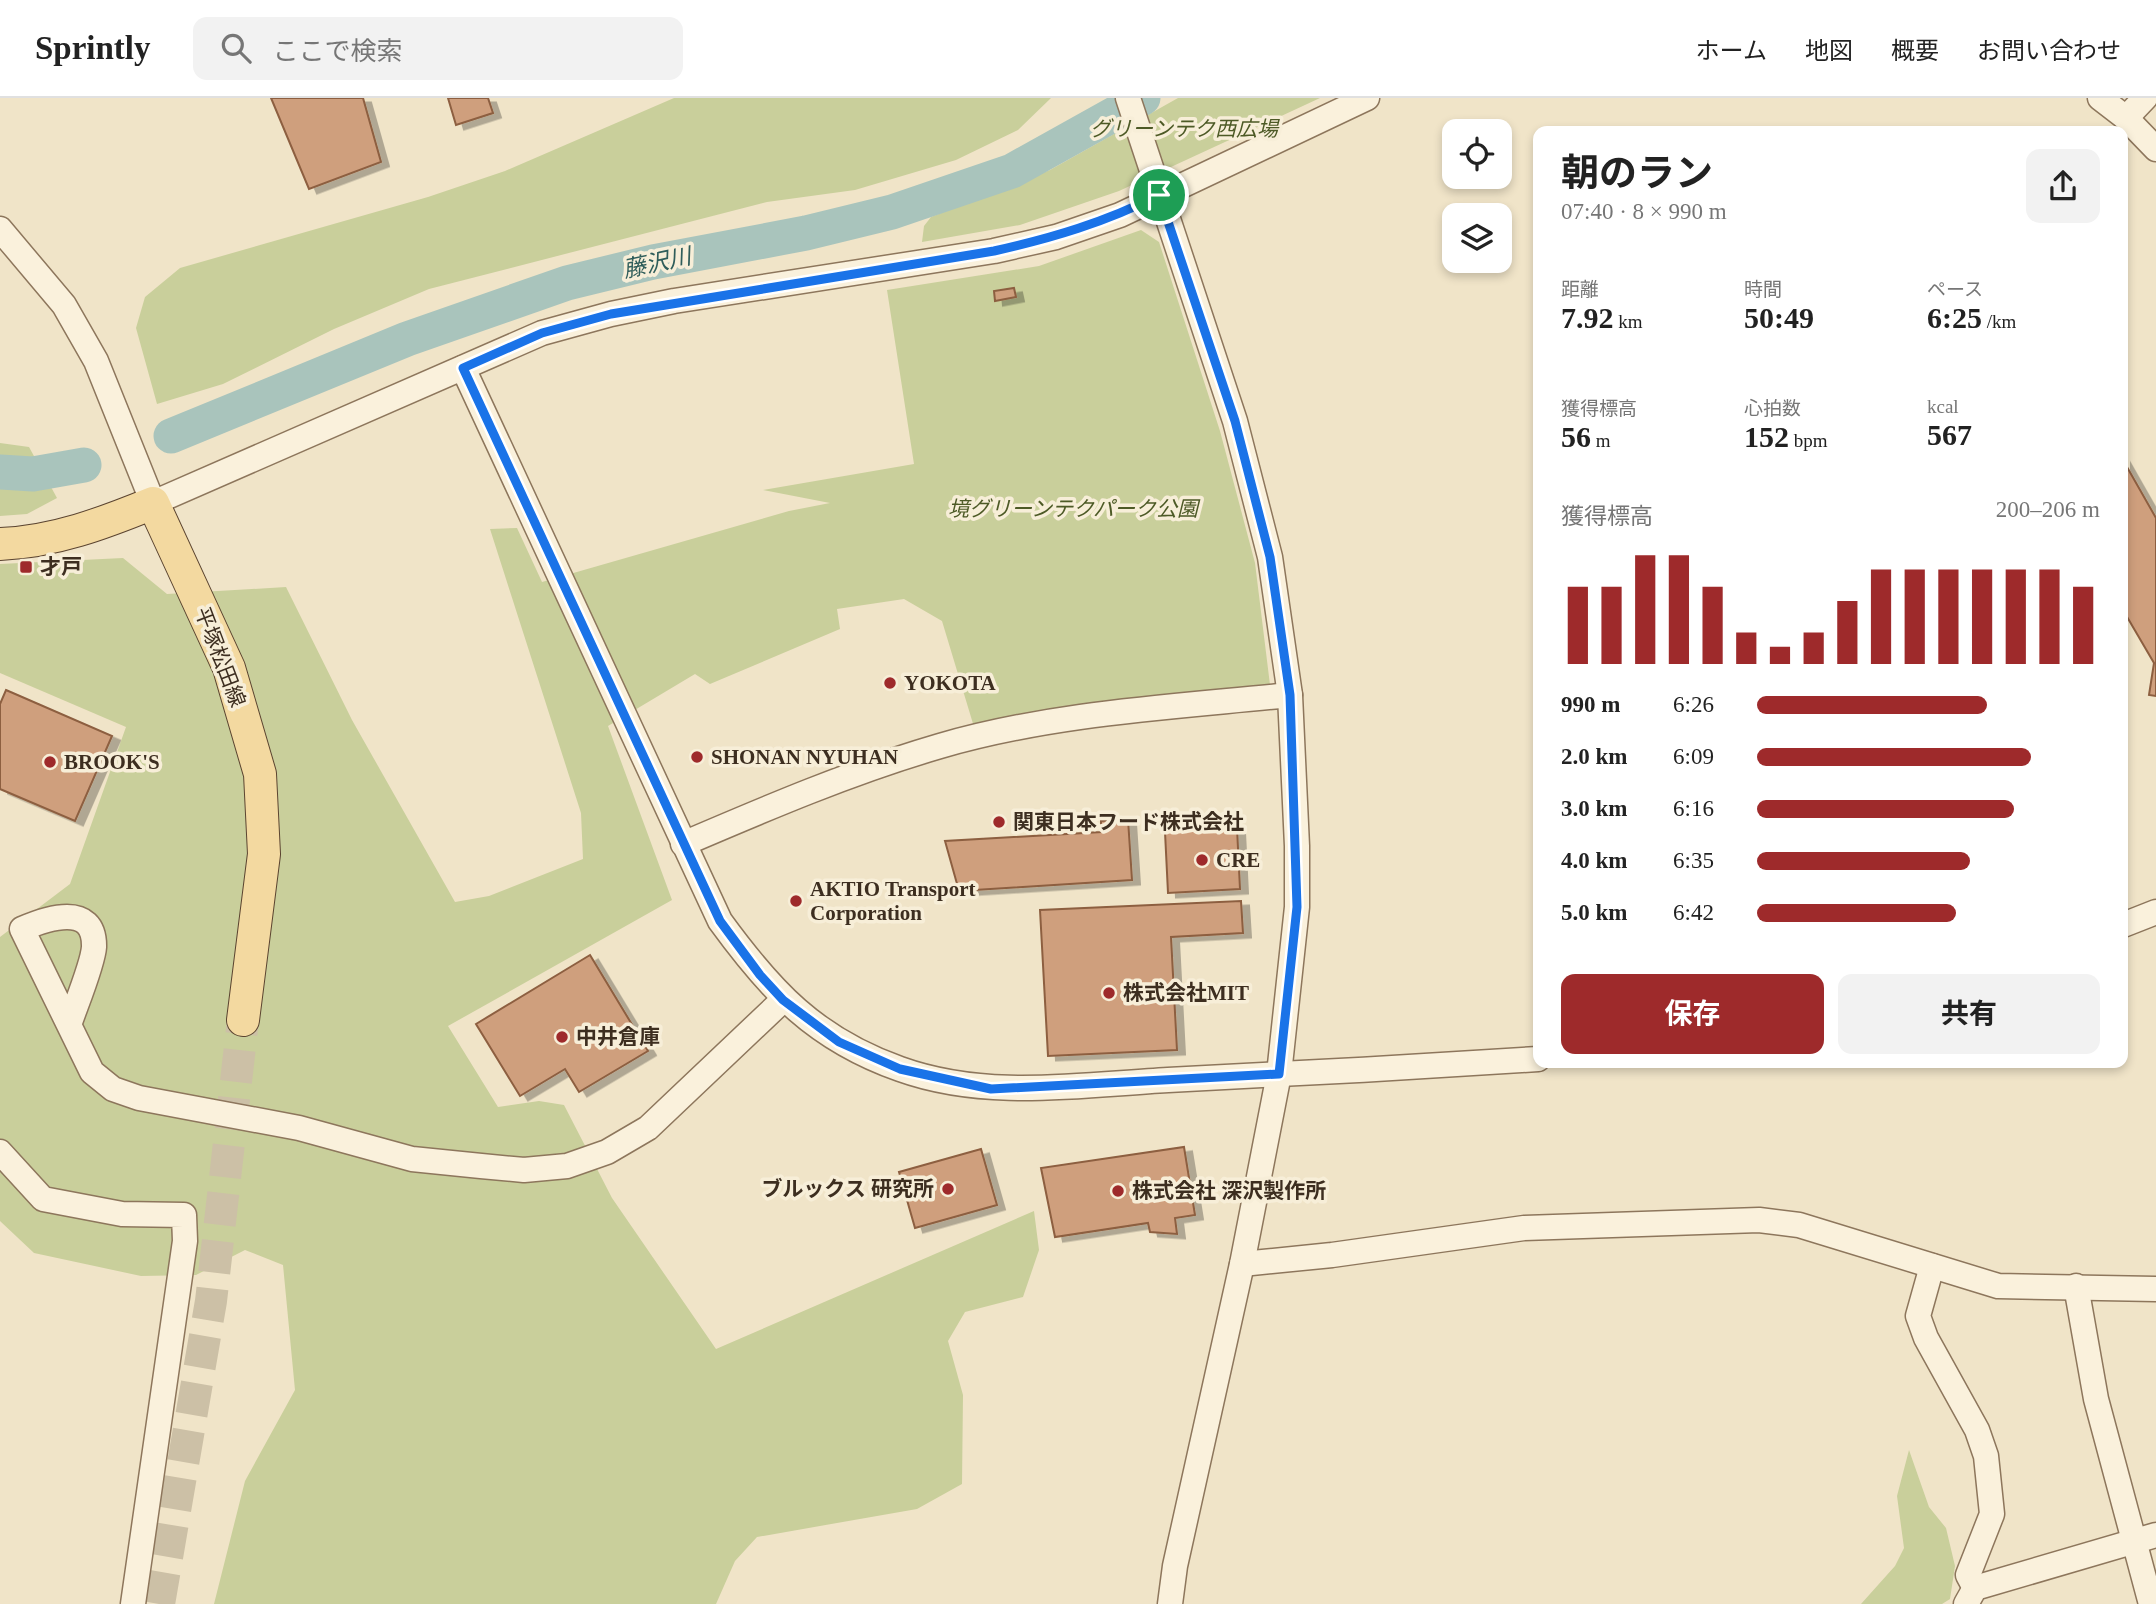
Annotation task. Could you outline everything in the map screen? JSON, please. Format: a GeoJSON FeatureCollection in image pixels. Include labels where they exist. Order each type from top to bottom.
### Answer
{"type":"FeatureCollection","features":[{"type":"Feature","properties":{"kind":"main road"},"geometry":{"type":"LineString","coordinates":[[0,544],[22,543],[93,527],[153,503]]}},
{"type":"Feature","properties":{"kind":"main road","name":"平塚松田線"},"geometry":{"type":"LineString","coordinates":[[153,503],[229,668],[260,774],[264,853],[243,1020]]}},
{"type":"Feature","properties":{"kind":"street"},"geometry":{"type":"LineString","coordinates":[[1128,98],[1235,421],[1270,557],[1290,695],[1297,907],[1279,1074],[1242,1264],[1175,1566],[1170,1604]]}},
{"type":"Feature","properties":{"kind":"street"},"geometry":{"type":"LineString","coordinates":[[0,229],[64,305],[89,350],[153,503],[542,333],[611,314],[994,251],[1056,237],[1120,215],[1367,98]]}},
{"type":"Feature","properties":{"kind":"street"},"geometry":{"type":"LineString","coordinates":[[2100,98],[2126,118],[2156,149]]}},
{"type":"Feature","properties":{"kind":"street"},"geometry":{"type":"LineString","coordinates":[[2126,118],[2145,98]]}},
{"type":"Feature","properties":{"kind":"street"},"geometry":{"type":"LineString","coordinates":[[463,368],[720,921],[760,975],[783,1000],[839,1042],[900,1069],[991,1089],[1533,1059]]}},
{"type":"Feature","properties":{"kind":"street"},"geometry":{"type":"LineString","coordinates":[[683,844],[810,789],[942,746],[1068,719],[1290,695]]}},
{"type":"Feature","properties":{"kind":"street"},"geometry":{"type":"LineString","coordinates":[[2128,923],[2156,912]]}},
{"type":"Feature","properties":{"kind":"street"},"geometry":{"type":"LineString","coordinates":[[69,1025],[92,1072],[113,1089],[139,1098],[299,1128],[412,1158],[524,1170],[567,1166],[607,1152],[648,1128],[783,1000]]}},
{"type":"Feature","properties":{"kind":"street"},"geometry":{"type":"LineString","coordinates":[[0,1152],[43,1199],[122,1214],[184,1215],[185,1241],[133,1604]]}},
{"type":"Feature","properties":{"kind":"street"},"geometry":{"type":"LineString","coordinates":[[1242,1264],[1332,1255],[1524,1227],[1759,1220],[1799,1225],[1998,1286],[2156,1289]]}},
{"type":"Feature","properties":{"kind":"street"},"geometry":{"type":"LineString","coordinates":[[1932,1266],[1918,1316],[1926,1338],[1976,1430],[1986,1456],[1992,1514],[1968,1575],[1970,1596],[2006,1593],[2144,1538]]}},
{"type":"Feature","properties":{"kind":"street"},"geometry":{"type":"LineString","coordinates":[[2076,1286],[2096,1399],[2144,1538],[2151,1604]]}},
{"type":"Feature","properties":{"kind":"green space"},"geometry":{"type":"Polygon","coordinates":[[[674,98],[1051,98],[1018,130],[956,160],[855,190],[767,202],[429,289],[334,329],[223,384],[157,404],[136,328],[145,297],[180,268],[428,197],[505,171],[674,98]]]}},
{"type":"Feature","properties":{"kind":"green space","name":"グリーンテク西広場"},"geometry":{"type":"Polygon","coordinates":[[[1178,98],[1320,98],[1119,191],[1020,225],[922,242],[924,226],[931,217],[1050,170],[1178,98]]]}},
{"type":"Feature","properties":{"kind":"green space","name":"境グリーンテクパーク公園"},"geometry":{"type":"Polygon","coordinates":[[[1141,230],[1159,242],[1220,431],[1255,563],[1270,685],[974,727],[942,621],[904,599],[837,609],[840,629],[710,684],[695,674],[608,726],[672,900],[448,1026],[498,1107],[539,1101],[564,1105],[612,1198],[716,1349],[1034,1211],[1039,1250],[1023,1297],[965,1312],[948,1341],[963,1395],[962,1484],[917,1509],[757,1537],[735,1561],[716,1604],[214,1604],[245,1481],[295,1390],[283,1265],[245,1250],[196,1275],[141,1276],[34,1253],[0,1221],[0,937],[70,884],[126,727],[0,673],[0,564],[123,558],[167,594],[286,587],[352,720],[455,902],[489,896],[583,859],[581,813],[490,529],[517,528],[542,582],[789,511],[830,503],[763,490],[914,464],[887,290],[1039,266],[1141,230]]]}},
{"type":"Feature","properties":{"kind":"green space"},"geometry":{"type":"Polygon","coordinates":[[[0,443],[29,447],[57,498],[27,514],[0,516],[0,443]]]}},
{"type":"Feature","properties":{"kind":"green space"},"geometry":{"type":"Polygon","coordinates":[[[1909,1450],[1929,1507],[1946,1528],[1955,1566],[1950,1599],[1942,1604],[1861,1604],[1895,1566],[1904,1548],[1897,1496],[1909,1450]]]}},
{"type":"Feature","properties":{"kind":"building"},"geometry":{"type":"Polygon","coordinates":[[[271,98],[363,98],[381,162],[309,189],[271,98]]]}},
{"type":"Feature","properties":{"kind":"building"},"geometry":{"type":"Polygon","coordinates":[[[448,98],[488,98],[493,113],[456,125],[448,98]]]}},
{"type":"Feature","properties":{"kind":"building"},"geometry":{"type":"Polygon","coordinates":[[[1014,288],[1016,297],[995,301],[994,291],[1014,288]]]}},
{"type":"Feature","properties":{"kind":"building"},"geometry":{"type":"Polygon","coordinates":[[[2128,469],[2156,518],[2156,696],[2149,695],[2154,663],[2128,619],[2128,469]]]}},
{"type":"Feature","properties":{"kind":"building","name":"BROOK'S"},"geometry":{"type":"Polygon","coordinates":[[[6,690],[112,736],[75,821],[0,789],[0,704],[6,690]]]}},
{"type":"Feature","properties":{"kind":"building"},"geometry":{"type":"Polygon","coordinates":[[[1128,819],[1132,880],[959,891],[945,841],[1101,832],[1101,821],[1128,819]]]}},
{"type":"Feature","properties":{"kind":"building","name":"CRE"},"geometry":{"type":"Polygon","coordinates":[[[1237,828],[1240,889],[1168,893],[1165,832],[1237,828]]]}},
{"type":"Feature","properties":{"kind":"building","name":"株式会社MIT"},"geometry":{"type":"Polygon","coordinates":[[[1241,901],[1243,933],[1171,937],[1177,1050],[1048,1056],[1040,910],[1241,901]]]}},
{"type":"Feature","properties":{"kind":"building","name":"中井倉庫"},"geometry":{"type":"Polygon","coordinates":[[[590,955],[648,1051],[579,1092],[565,1069],[520,1096],[476,1024],[590,955]]]}},
{"type":"Feature","properties":{"kind":"building","name":"株式会社 深沢製作所"},"geometry":{"type":"Polygon","coordinates":[[[1184,1147],[1195,1215],[1175,1218],[1177,1234],[1150,1232],[1148,1223],[1055,1237],[1041,1168],[1184,1147]]]}},
{"type":"Feature","properties":{"kind":"building","name":"ブルックス 研究所"},"geometry":{"type":"Polygon","coordinates":[[[981,1149],[997,1205],[915,1228],[899,1172],[981,1149]]]}},
{"type":"Feature","properties":{"kind":"waterway","name":"藤沢川"},"geometry":{"type":"LineString","coordinates":[[171,436],[407,339],[567,283],[653,262],[806,233],[892,212],[1012,171],[1143,98]]}},
{"type":"Feature","properties":{"kind":"waterway","name":"藤沢川"},"geometry":{"type":"LineString","coordinates":[[0,472],[33,474],[84,465]]}},
{"type":"Feature","properties":{"kind":"tunnel"},"geometry":{"type":"LineString","coordinates":[[159,1604],[211,1301],[243,1020]]}},
{"type":"Feature","properties":{"kind":"place","name":"才戸"},"geometry":{"type":"Point","coordinates":[26,567]}},
{"type":"Feature","properties":{"kind":"place","name":"YOKOTA"},"geometry":{"type":"Point","coordinates":[890,683]}},
{"type":"Feature","properties":{"kind":"place","name":"SHONAN NYUHAN"},"geometry":{"type":"Point","coordinates":[697,757]}},
{"type":"Feature","properties":{"kind":"place","name":"BROOK'S"},"geometry":{"type":"Point","coordinates":[50,762]}},
{"type":"Feature","properties":{"kind":"place","name":"関東日本フード株式会社"},"geometry":{"type":"Point","coordinates":[999,822]}},
{"type":"Feature","properties":{"kind":"place","name":"CRE"},"geometry":{"type":"Point","coordinates":[1202,860]}},
{"type":"Feature","properties":{"kind":"place","name":"AKTIO Transport Corporation"},"geometry":{"type":"Point","coordinates":[796,901]}},
{"type":"Feature","properties":{"kind":"place","name":"株式会社MIT"},"geometry":{"type":"Point","coordinates":[1109,993]}},
{"type":"Feature","properties":{"kind":"place","name":"中井倉庫"},"geometry":{"type":"Point","coordinates":[562,1037]}},
{"type":"Feature","properties":{"kind":"place","name":"ブルックス 研究所"},"geometry":{"type":"Point","coordinates":[948,1189]}},
{"type":"Feature","properties":{"kind":"place","name":"株式会社 深沢製作所"},"geometry":{"type":"Point","coordinates":[1118,1191]}},
{"type":"Feature","properties":{"kind":"route"},"geometry":{"type":"LineString","coordinates":[[1159,195],[1235,421],[1270,557],[1290,695],[1297,907],[1279,1074],[991,1089],[942,1081],[900,1069],[839,1042],[783,1000],[760,975],[720,921],[463,368],[542,333],[611,314],[674,301],[994,251],[1056,237],[1120,215],[1159,195]]}}]}
